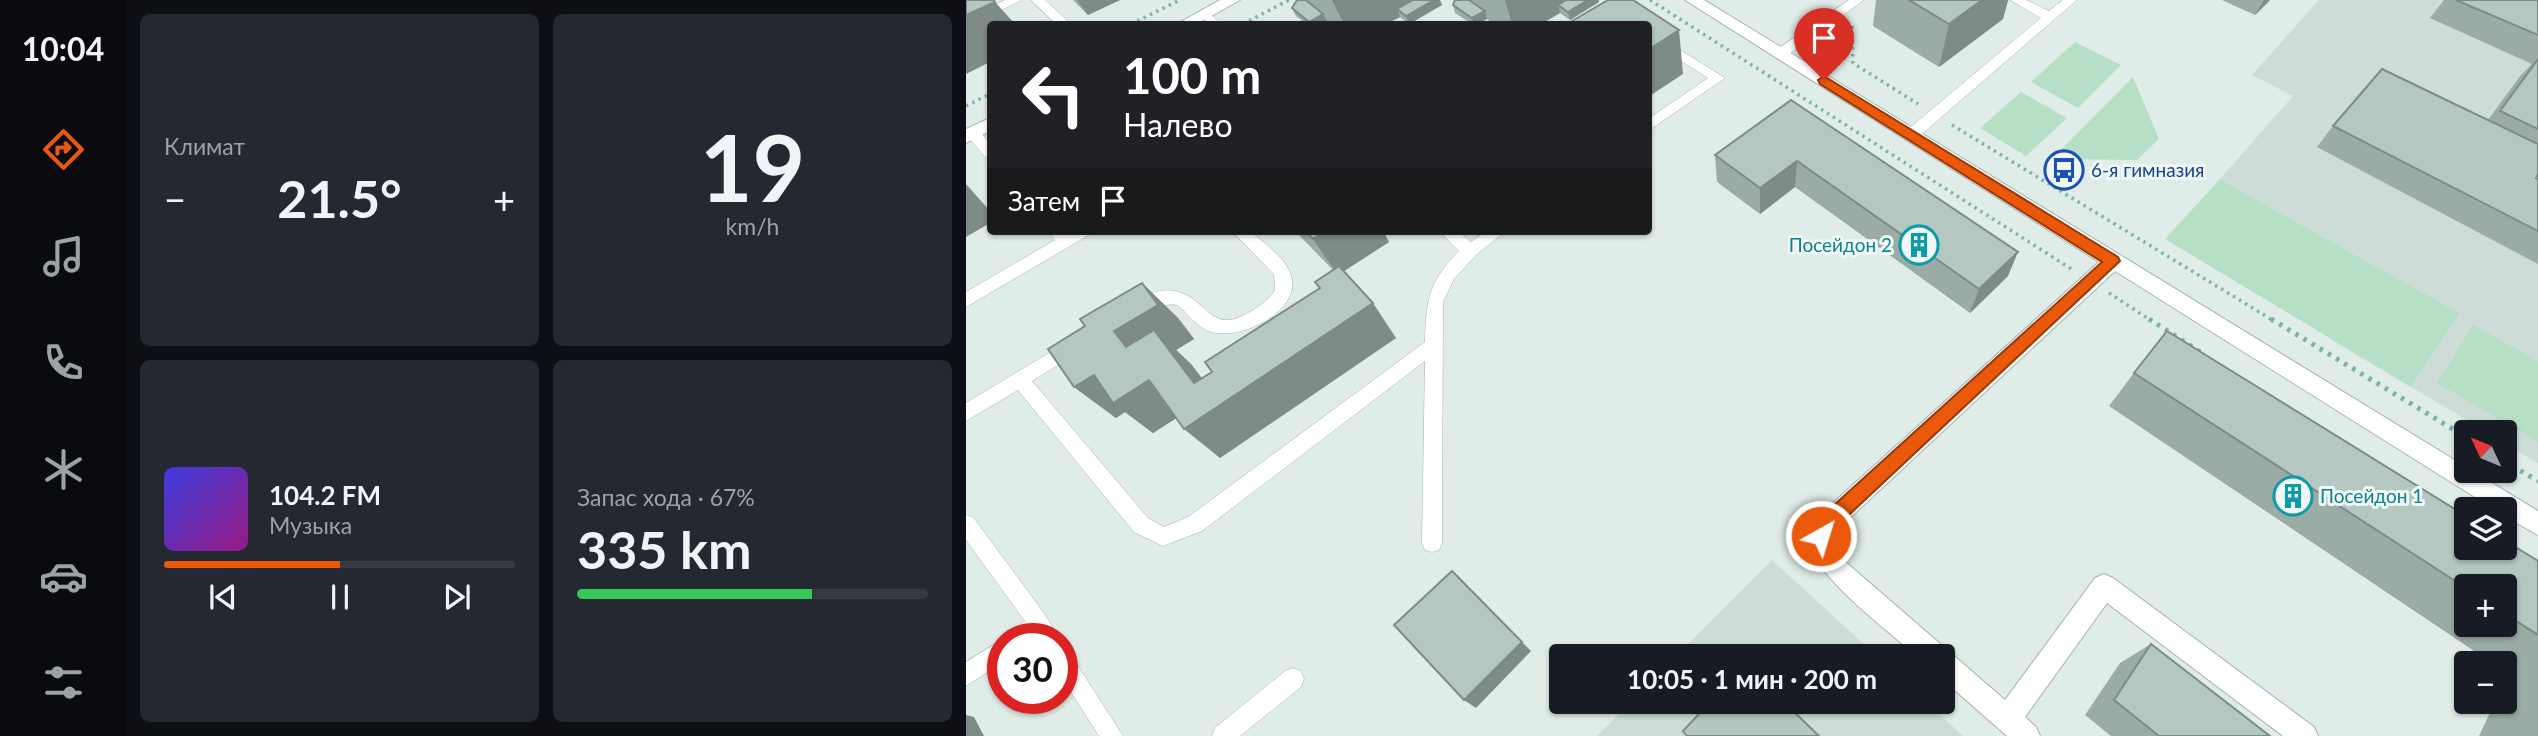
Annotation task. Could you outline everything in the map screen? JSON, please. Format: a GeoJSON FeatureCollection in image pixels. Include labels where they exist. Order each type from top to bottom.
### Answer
{"type":"FeatureCollection","features":[{"type":"Feature","properties":{"kind":"street"},"geometry":{"type":"LineString","coordinates":[[1210,19],[1232,0]]}},
{"type":"Feature","properties":{"kind":"street"},"geometry":{"type":"LineString","coordinates":[[1693,0],[2538,524]]}},
{"type":"Feature","properties":{"kind":"street"},"geometry":{"type":"LineString","coordinates":[[970,135],[987,126]]}},
{"type":"Feature","properties":{"kind":"street"},"geometry":{"type":"LineString","coordinates":[[1922,644],[1833,566],[1822,552],[1821,536],[1830,521],[2113,261]]}},
{"type":"Feature","properties":{"kind":"street"},"geometry":{"type":"LineString","coordinates":[[2007,719],[2104,586],[2305,736]]}},
{"type":"Feature","properties":{"kind":"street"},"geometry":{"type":"LineString","coordinates":[[1955,673],[2027,736]]}},
{"type":"Feature","properties":{"kind":"lane"},"geometry":{"type":"LineString","coordinates":[[966,23],[1016,0]]}},
{"type":"Feature","properties":{"kind":"lane"},"geometry":{"type":"LineString","coordinates":[[1037,0],[1061,21]]}},
{"type":"Feature","properties":{"kind":"lane"},"geometry":{"type":"LineString","coordinates":[[2015,0],[2050,18]]}},
{"type":"Feature","properties":{"kind":"lane"},"geometry":{"type":"LineString","coordinates":[[1911,135],[2071,0]]}},
{"type":"Feature","properties":{"kind":"lane"},"geometry":{"type":"LineString","coordinates":[[1781,53],[1855,2]]}},
{"type":"Feature","properties":{"kind":"lane"},"geometry":{"type":"LineString","coordinates":[[1652,37],[1718,78],[1652,123]]}},
{"type":"Feature","properties":{"kind":"lane"},"geometry":{"type":"LineString","coordinates":[[970,135],[987,150]]}},
{"type":"Feature","properties":{"kind":"lane"},"geometry":{"type":"LineString","coordinates":[[1119,318],[1141,304],[1168,296],[1188,302],[1208,323],[1219,328],[1234,328],[1272,306],[1283,295],[1287,283],[1283,273],[1244,235]]}},
{"type":"Feature","properties":{"kind":"lane"},"geometry":{"type":"LineString","coordinates":[[1452,235],[1470,251]]}},
{"type":"Feature","properties":{"kind":"lane"},"geometry":{"type":"LineString","coordinates":[[1432,544],[1434,301],[1443,276],[1492,235]]}},
{"type":"Feature","properties":{"kind":"lane"},"geometry":{"type":"LineString","coordinates":[[966,300],[1062,236]]}},
{"type":"Feature","properties":{"kind":"lane"},"geometry":{"type":"LineString","coordinates":[[966,413],[1086,338]]}},
{"type":"Feature","properties":{"kind":"lane"},"geometry":{"type":"LineString","coordinates":[[1020,379],[1141,525],[1163,537],[1195,524],[1434,345]]}},
{"type":"Feature","properties":{"kind":"lane"},"geometry":{"type":"LineString","coordinates":[[966,524],[1038,623]]}},
{"type":"Feature","properties":{"kind":"lane"},"geometry":{"type":"LineString","coordinates":[[966,675],[987,660]]}},
{"type":"Feature","properties":{"kind":"lane"},"geometry":{"type":"LineString","coordinates":[[1223,736],[1293,680]]}},
{"type":"Feature","properties":{"kind":"lane"},"geometry":{"type":"LineString","coordinates":[[1078,684],[1112,736]]}},
{"type":"Feature","properties":{"kind":"path"},"geometry":{"type":"LineString","coordinates":[[1137,21],[1180,0]]}},
{"type":"Feature","properties":{"kind":"path"},"geometry":{"type":"LineString","coordinates":[[1249,21],[1289,0]]}},
{"type":"Feature","properties":{"kind":"path"},"geometry":{"type":"LineString","coordinates":[[1650,0],[2204,354]]}},
{"type":"Feature","properties":{"kind":"path"},"geometry":{"type":"LineString","coordinates":[[1855,2],[1853,63],[2454,430]]}},
{"type":"Feature","properties":{"kind":"path"},"geometry":{"type":"LineString","coordinates":[[966,106],[987,96]]}},
{"type":"Feature","properties":{"kind":"path"},"geometry":{"type":"LineString","coordinates":[[2517,469],[2538,481]]}},
{"type":"Feature","properties":{"kind":"shaded area"},"geometry":{"type":"Polygon","coordinates":[[[2319,0],[2538,0],[2538,463],[2517,451],[2517,420],[2467,420],[2330,339],[2381,269],[2220,179],[2293,96],[2252,75],[2319,0]]]}},
{"type":"Feature","properties":{"kind":"shaded area"},"geometry":{"type":"Polygon","coordinates":[[[1772,560],[1864,644],[1688,644],[1772,560]]]}},
{"type":"Feature","properties":{"kind":"shaded area"},"geometry":{"type":"Polygon","coordinates":[[[1619,714],[1939,714],[1963,736],[1597,736],[1619,714]]]}},
{"type":"Feature","properties":{"kind":"green space"},"geometry":{"type":"Polygon","coordinates":[[[2075,42],[2121,65],[2078,108],[2031,82],[2075,42]]]}},
{"type":"Feature","properties":{"kind":"green space"},"geometry":{"type":"Polygon","coordinates":[[[2133,77],[2159,139],[2137,160],[2052,159],[2133,77]]]}},
{"type":"Feature","properties":{"kind":"green space"},"geometry":{"type":"Polygon","coordinates":[[[2021,92],[2067,118],[2026,156],[1980,128],[2021,92]]]}},
{"type":"Feature","properties":{"kind":"green space"},"geometry":{"type":"Polygon","coordinates":[[[2220,179],[2459,313],[2411,387],[2165,239],[2220,179]]]}},
{"type":"Feature","properties":{"kind":"green space"},"geometry":{"type":"Polygon","coordinates":[[[2473,325],[2538,361],[2538,442],[2517,430],[2517,420],[2500,420],[2437,383],[2473,325]]]}},
{"type":"Feature","properties":{"kind":"building"},"geometry":{"type":"Polygon","coordinates":[[[966,0],[994,0],[995,2],[966,15],[966,0]]]}},
{"type":"Feature","properties":{"kind":"building"},"geometry":{"type":"Polygon","coordinates":[[[1297,0],[1306,0],[1323,14],[1308,21],[1292,8],[1297,0]]]}},
{"type":"Feature","properties":{"kind":"building"},"geometry":{"type":"Polygon","coordinates":[[[1413,0],[1434,0],[1406,16],[1397,9],[1413,0]]]}},
{"type":"Feature","properties":{"kind":"building"},"geometry":{"type":"Polygon","coordinates":[[[1455,0],[1469,0],[1485,11],[1472,18],[1453,5],[1455,0]]]}},
{"type":"Feature","properties":{"kind":"building"},"geometry":{"type":"Polygon","coordinates":[[[1566,0],[1588,0],[1568,12],[1558,5],[1566,0]]]}},
{"type":"Feature","properties":{"kind":"building"},"geometry":{"type":"Polygon","coordinates":[[[1608,0],[1633,0],[1679,30],[1652,47],[1652,21],[1572,21],[1608,0]]]}},
{"type":"Feature","properties":{"kind":"building"},"geometry":{"type":"Polygon","coordinates":[[[1909,0],[1982,0],[1949,24],[1909,0]]]}},
{"type":"Feature","properties":{"kind":"building"},"geometry":{"type":"Polygon","coordinates":[[[2456,0],[2538,0],[2538,35],[2456,0]]]}},
{"type":"Feature","properties":{"kind":"building"},"geometry":{"type":"Polygon","coordinates":[[[2538,59],[2538,129],[2500,111],[2538,59]]]}},
{"type":"Feature","properties":{"kind":"building"},"geometry":{"type":"Polygon","coordinates":[[[2382,69],[2538,144],[2538,231],[2333,126],[2382,69]]]}},
{"type":"Feature","properties":{"kind":"building"},"geometry":{"type":"Polygon","coordinates":[[[1791,100],[2018,252],[1979,289],[1797,161],[1760,188],[1715,155],[1791,100]]]}},
{"type":"Feature","properties":{"kind":"building"},"geometry":{"type":"Polygon","coordinates":[[[1339,266],[1373,303],[1184,429],[1149,380],[1113,403],[1094,375],[1074,387],[1048,349],[1085,326],[1080,319],[1142,283],[1158,305],[1114,331],[1126,347],[1154,330],[1194,383],[1212,372],[1205,362],[1320,288],[1315,282],[1339,266]]]}},
{"type":"Feature","properties":{"kind":"building"},"geometry":{"type":"Polygon","coordinates":[[[2167,331],[2454,509],[2454,560],[2517,560],[2517,548],[2538,561],[2538,635],[2517,621],[2517,574],[2454,574],[2454,580],[2134,373],[2167,331]]]}},
{"type":"Feature","properties":{"kind":"building"},"geometry":{"type":"Polygon","coordinates":[[[1452,571],[1522,642],[1464,700],[1394,625],[1452,571]]]}},
{"type":"Feature","properties":{"kind":"building"},"geometry":{"type":"Polygon","coordinates":[[[2151,644],[2270,736],[2159,736],[2114,700],[2151,644]]]}},
{"type":"Feature","properties":{"kind":"building"},"geometry":{"type":"Polygon","coordinates":[[[1699,714],[1796,714],[1819,736],[1687,736],[1683,731],[1699,714]]]}},
{"type":"Feature","properties":{"kind":"place","name":"6-я гимназия"},"geometry":{"type":"Point","coordinates":[2064,170]}},
{"type":"Feature","properties":{"kind":"place","name":"Посейдон 2"},"geometry":{"type":"Point","coordinates":[1919,245]}},
{"type":"Feature","properties":{"kind":"place","name":"Посейдон 1"},"geometry":{"type":"Point","coordinates":[2293,496]}},
{"type":"Feature","properties":{"kind":"route"},"geometry":{"type":"LineString","coordinates":[[1821,536],[1830,521],[2113,261],[1824,80]]}}]}
